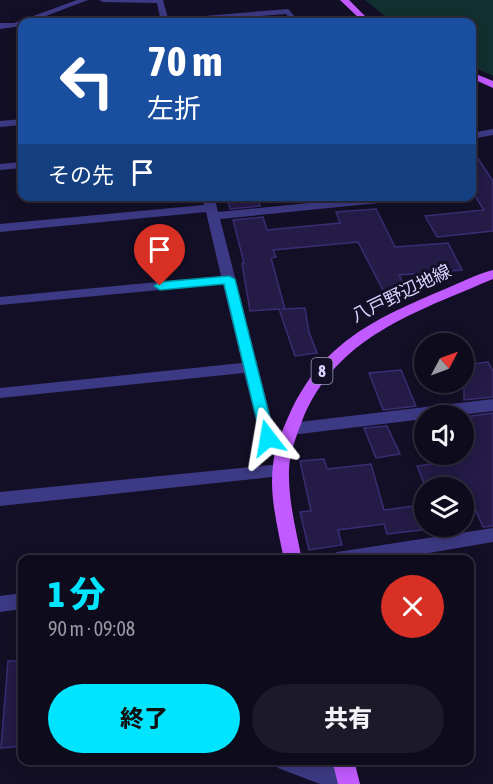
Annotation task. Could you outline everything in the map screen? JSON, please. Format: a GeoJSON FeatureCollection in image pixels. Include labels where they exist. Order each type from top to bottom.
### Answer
{"type":"FeatureCollection","features":[{"type":"Feature","properties":{"kind":"main road"},"geometry":{"type":"LineString","coordinates":[[344,0],[363,18]]}},
{"type":"Feature","properties":{"kind":"main road"},"geometry":{"type":"LineString","coordinates":[[476,78],[493,86]]}},
{"type":"Feature","properties":{"kind":"main road","name":"八戸野辺地線"},"geometry":{"type":"LineString","coordinates":[[292,555],[282,502],[281,470],[284,446],[316,378],[344,349],[362,336],[388,321],[493,274]]}},
{"type":"Feature","properties":{"kind":"main road"},"geometry":{"type":"LineString","coordinates":[[344,765],[349,784]]}},
{"type":"Feature","properties":{"kind":"street"},"geometry":{"type":"LineString","coordinates":[[36,18],[84,0]]}},
{"type":"Feature","properties":{"kind":"street"},"geometry":{"type":"LineString","coordinates":[[103,0],[160,1],[164,18]]}},
{"type":"Feature","properties":{"kind":"street"},"geometry":{"type":"LineString","coordinates":[[204,18],[288,10],[293,18]]}},
{"type":"Feature","properties":{"kind":"street"},"geometry":{"type":"LineString","coordinates":[[0,26],[18,25]]}},
{"type":"Feature","properties":{"kind":"street"},"geometry":{"type":"LineString","coordinates":[[0,124],[18,122]]}},
{"type":"Feature","properties":{"kind":"street"},"geometry":{"type":"LineString","coordinates":[[476,136],[493,132]]}},
{"type":"Feature","properties":{"kind":"street"},"geometry":{"type":"LineString","coordinates":[[0,167],[18,165]]}},
{"type":"Feature","properties":{"kind":"street"},"geometry":{"type":"LineString","coordinates":[[0,228],[211,207],[324,201]]}},
{"type":"Feature","properties":{"kind":"street"},"geometry":{"type":"LineString","coordinates":[[211,207],[268,438],[284,446]]}},
{"type":"Feature","properties":{"kind":"street"},"geometry":{"type":"LineString","coordinates":[[0,301],[229,279]]}},
{"type":"Feature","properties":{"kind":"street"},"geometry":{"type":"LineString","coordinates":[[0,393],[250,367]]}},
{"type":"Feature","properties":{"kind":"street"},"geometry":{"type":"LineString","coordinates":[[291,429],[493,405]]}},
{"type":"Feature","properties":{"kind":"street"},"geometry":{"type":"LineString","coordinates":[[0,499],[281,470]]}},
{"type":"Feature","properties":{"kind":"street"},"geometry":{"type":"LineString","coordinates":[[368,555],[493,535]]}},
{"type":"Feature","properties":{"kind":"street"},"geometry":{"type":"LineString","coordinates":[[0,604],[18,602]]}},
{"type":"Feature","properties":{"kind":"street"},"geometry":{"type":"LineString","coordinates":[[299,765],[349,784]]}},
{"type":"Feature","properties":{"kind":"green space"},"geometry":{"type":"Polygon","coordinates":[[[365,0],[493,0],[493,76],[476,68],[476,18],[387,18],[365,0]]]}},
{"type":"Feature","properties":{"kind":"building"},"geometry":{"type":"Polygon","coordinates":[[[476,156],[493,181],[493,231],[437,237],[425,216],[484,210],[476,198],[476,156]]]}},
{"type":"Feature","properties":{"kind":"building"},"geometry":{"type":"Polygon","coordinates":[[[228,201],[258,201],[260,206],[230,209],[228,201]]]}},
{"type":"Feature","properties":{"kind":"building"},"geometry":{"type":"Polygon","coordinates":[[[376,209],[395,247],[448,243],[462,270],[399,275],[410,295],[387,298],[358,242],[273,250],[276,257],[271,258],[285,309],[305,308],[309,332],[317,353],[295,356],[279,309],[250,311],[242,263],[244,263],[233,220],[263,217],[267,230],[340,223],[336,212],[376,209]]]}},
{"type":"Feature","properties":{"kind":"building"},"geometry":{"type":"Polygon","coordinates":[[[488,362],[493,371],[493,397],[464,400],[464,393],[474,393],[474,364],[488,362]]]}},
{"type":"Feature","properties":{"kind":"building"},"geometry":{"type":"Polygon","coordinates":[[[401,370],[416,405],[383,410],[369,373],[401,370]]]}},
{"type":"Feature","properties":{"kind":"building"},"geometry":{"type":"Polygon","coordinates":[[[493,413],[493,526],[483,527],[474,507],[474,477],[422,477],[417,466],[474,465],[474,416],[493,413]]]}},
{"type":"Feature","properties":{"kind":"building"},"geometry":{"type":"Polygon","coordinates":[[[387,426],[400,454],[376,458],[364,428],[387,426]]]}},
{"type":"Feature","properties":{"kind":"building"},"geometry":{"type":"Polygon","coordinates":[[[324,459],[327,469],[371,464],[384,510],[414,506],[414,531],[387,534],[384,524],[338,530],[342,545],[309,550],[300,512],[311,511],[300,461],[324,459]]]}},
{"type":"Feature","properties":{"kind":"building"},"geometry":{"type":"Polygon","coordinates":[[[8,661],[18,661],[18,746],[1,748],[8,661]]]}},
{"type":"Feature","properties":{"kind":"route"},"geometry":{"type":"LineString","coordinates":[[160,286],[229,279],[268,438]]}}]}
